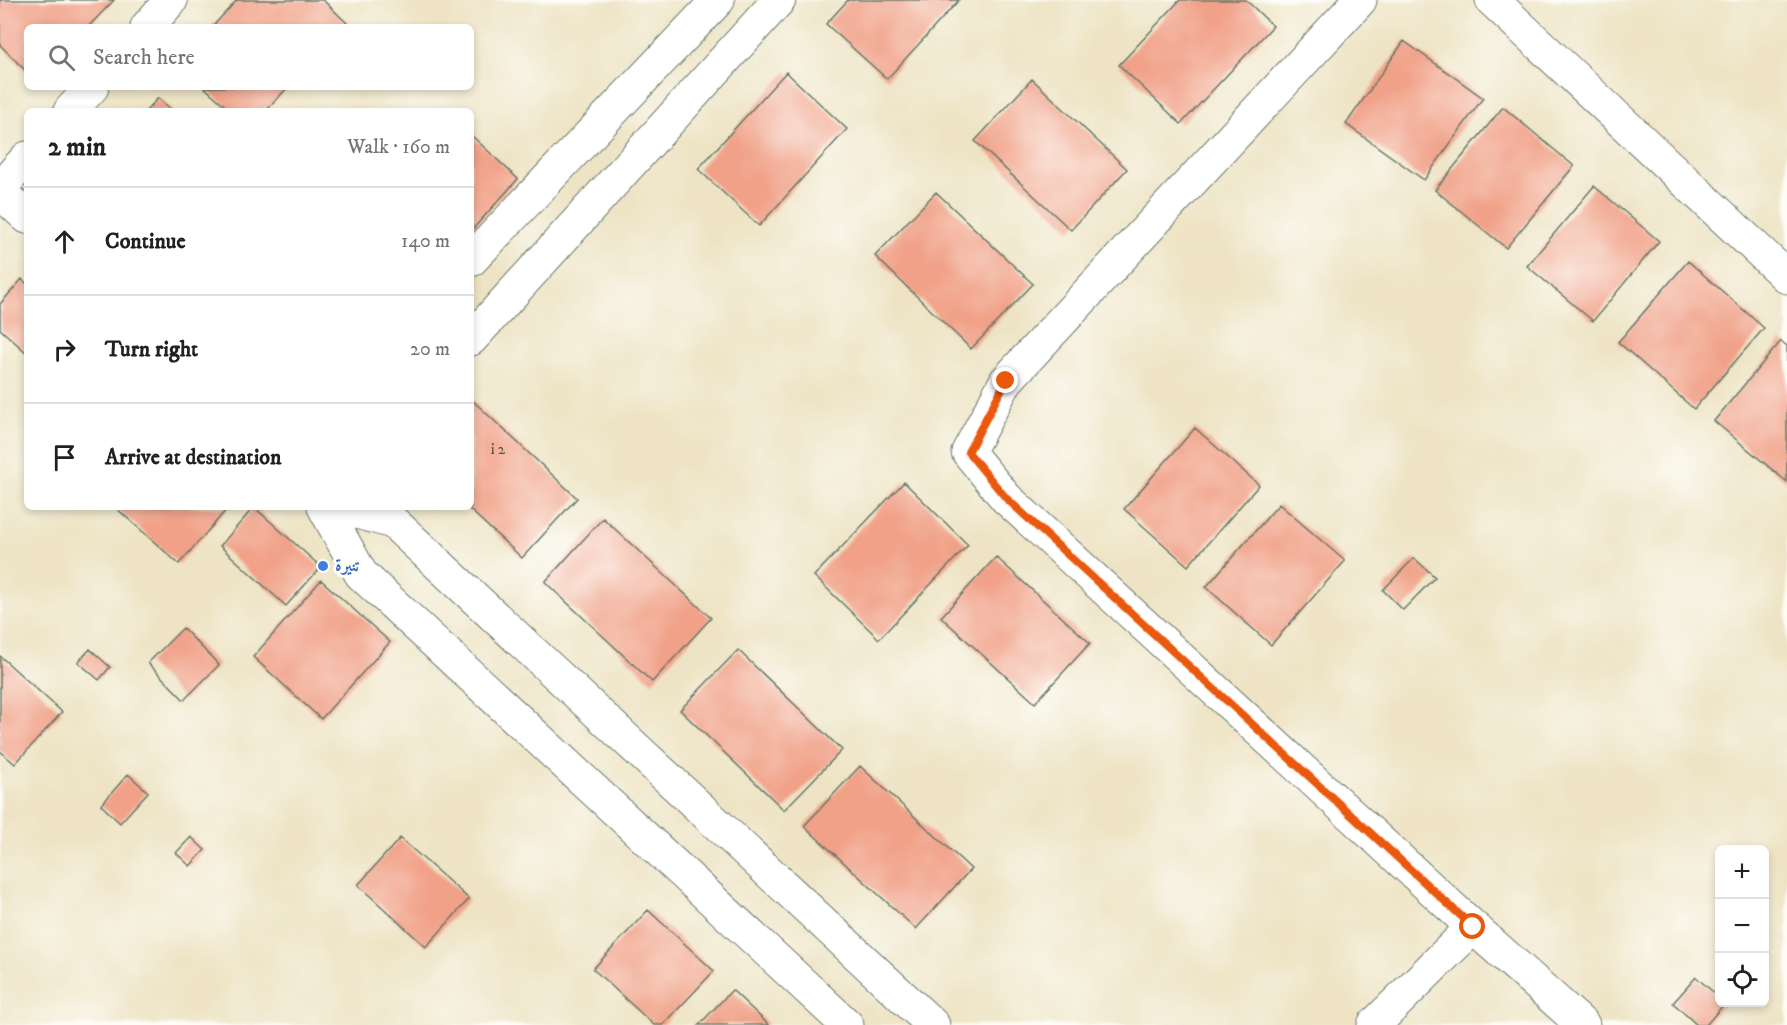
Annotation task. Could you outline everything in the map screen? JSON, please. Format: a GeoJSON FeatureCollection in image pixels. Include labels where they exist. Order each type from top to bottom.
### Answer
{"type":"FeatureCollection","features":[{"type":"Feature","properties":{"kind":"street"},"geometry":{"type":"LineString","coordinates":[[150,24],[171,0]]}},
{"type":"Feature","properties":{"kind":"street"},"geometry":{"type":"LineString","coordinates":[[474,257],[718,0]]}},
{"type":"Feature","properties":{"kind":"street"},"geometry":{"type":"LineString","coordinates":[[474,336],[779,0]]}},
{"type":"Feature","properties":{"kind":"street"},"geometry":{"type":"LineString","coordinates":[[1360,0],[1006,381],[968,452],[1006,498],[1473,927],[1583,1025]]}},
{"type":"Feature","properties":{"kind":"street"},"geometry":{"type":"LineString","coordinates":[[1492,0],[1787,277]]}},
{"type":"Feature","properties":{"kind":"street"},"geometry":{"type":"LineString","coordinates":[[73,108],[89,90]]}},
{"type":"Feature","properties":{"kind":"street"},"geometry":{"type":"LineString","coordinates":[[0,188],[24,161]]}},
{"type":"Feature","properties":{"kind":"street"},"geometry":{"type":"LineString","coordinates":[[0,192],[24,214]]}},
{"type":"Feature","properties":{"kind":"street"},"geometry":{"type":"LineString","coordinates":[[326,510],[361,574],[847,1025]]}},
{"type":"Feature","properties":{"kind":"street"},"geometry":{"type":"LineString","coordinates":[[350,510],[393,522],[933,1025]]}},
{"type":"Feature","properties":{"kind":"street"},"geometry":{"type":"LineString","coordinates":[[1374,1025],[1473,927]]}},
{"type":"Feature","properties":{"kind":"building"},"geometry":{"type":"Polygon","coordinates":[[[0,0],[114,0],[91,24],[24,24],[24,69],[0,45],[0,0]]]}},
{"type":"Feature","properties":{"kind":"building"},"geometry":{"type":"Polygon","coordinates":[[[237,0],[323,0],[347,23],[346,24],[215,24],[237,0]]]}},
{"type":"Feature","properties":{"kind":"building"},"geometry":{"type":"Polygon","coordinates":[[[848,0],[959,0],[887,79],[826,24],[848,0]]]}},
{"type":"Feature","properties":{"kind":"building"},"geometry":{"type":"Polygon","coordinates":[[[1180,0],[1246,0],[1273,26],[1181,124],[1119,65],[1180,0]]]}},
{"type":"Feature","properties":{"kind":"building"},"geometry":{"type":"Polygon","coordinates":[[[1404,41],[1483,98],[1424,180],[1346,124],[1404,41]]]}},
{"type":"Feature","properties":{"kind":"building"},"geometry":{"type":"Polygon","coordinates":[[[786,72],[847,129],[759,226],[698,169],[786,72]]]}},
{"type":"Feature","properties":{"kind":"building"},"geometry":{"type":"Polygon","coordinates":[[[1032,79],[1127,169],[1071,230],[975,141],[1032,79]]]}},
{"type":"Feature","properties":{"kind":"building"},"geometry":{"type":"Polygon","coordinates":[[[207,90],[285,90],[269,108],[228,108],[207,90]]]}},
{"type":"Feature","properties":{"kind":"building"},"geometry":{"type":"Polygon","coordinates":[[[158,98],[170,108],[149,108],[158,98]]]}},
{"type":"Feature","properties":{"kind":"building"},"geometry":{"type":"Polygon","coordinates":[[[1503,107],[1574,166],[1506,248],[1435,190],[1503,107]]]}},
{"type":"Feature","properties":{"kind":"building"},"geometry":{"type":"Polygon","coordinates":[[[474,138],[518,179],[474,228],[474,138]]]}},
{"type":"Feature","properties":{"kind":"building"},"geometry":{"type":"Polygon","coordinates":[[[1594,186],[1659,241],[1593,321],[1527,266],[1594,186]]]}},
{"type":"Feature","properties":{"kind":"building"},"geometry":{"type":"Polygon","coordinates":[[[936,192],[1033,284],[971,349],[875,256],[936,192]]]}},
{"type":"Feature","properties":{"kind":"building"},"geometry":{"type":"Polygon","coordinates":[[[1688,261],[1764,328],[1694,409],[1618,342],[1688,261]]]}},
{"type":"Feature","properties":{"kind":"building"},"geometry":{"type":"Polygon","coordinates":[[[22,279],[24,281],[24,350],[0,329],[0,304],[22,279]]]}},
{"type":"Feature","properties":{"kind":"building"},"geometry":{"type":"Polygon","coordinates":[[[1781,341],[1787,346],[1787,482],[1714,421],[1781,341]]]}},
{"type":"Feature","properties":{"kind":"building"},"geometry":{"type":"Polygon","coordinates":[[[474,402],[577,498],[522,558],[470,510],[474,510],[474,402]]]}},
{"type":"Feature","properties":{"kind":"building"},"geometry":{"type":"Polygon","coordinates":[[[1195,428],[1259,485],[1188,566],[1124,509],[1195,428]]]}},
{"type":"Feature","properties":{"kind":"building"},"geometry":{"type":"Polygon","coordinates":[[[904,482],[968,545],[879,639],[814,576],[904,482]]]}},
{"type":"Feature","properties":{"kind":"building"},"geometry":{"type":"Polygon","coordinates":[[[1279,504],[1345,561],[1271,645],[1206,587],[1279,504]]]}},
{"type":"Feature","properties":{"kind":"building"},"geometry":{"type":"Polygon","coordinates":[[[118,510],[226,510],[179,564],[118,510]]]}},
{"type":"Feature","properties":{"kind":"building"},"geometry":{"type":"Polygon","coordinates":[[[251,510],[257,510],[321,567],[286,606],[220,546],[251,510]]]}},
{"type":"Feature","properties":{"kind":"building"},"geometry":{"type":"Polygon","coordinates":[[[603,518],[711,618],[652,682],[545,582],[603,518]]]}},
{"type":"Feature","properties":{"kind":"building"},"geometry":{"type":"Polygon","coordinates":[[[996,557],[1090,643],[1035,703],[941,617],[996,557]]]}},
{"type":"Feature","properties":{"kind":"building"},"geometry":{"type":"Polygon","coordinates":[[[1414,558],[1435,577],[1403,610],[1383,590],[1414,558]]]}},
{"type":"Feature","properties":{"kind":"building"},"geometry":{"type":"Polygon","coordinates":[[[321,580],[390,642],[321,719],[253,657],[321,580]]]}},
{"type":"Feature","properties":{"kind":"building"},"geometry":{"type":"Polygon","coordinates":[[[183,628],[219,665],[184,700],[148,663],[183,628]]]}},
{"type":"Feature","properties":{"kind":"building"},"geometry":{"type":"Polygon","coordinates":[[[90,649],[110,667],[99,680],[78,662],[90,649]]]}},
{"type":"Feature","properties":{"kind":"building"},"geometry":{"type":"Polygon","coordinates":[[[738,650],[842,750],[784,810],[680,710],[738,650]]]}},
{"type":"Feature","properties":{"kind":"building"},"geometry":{"type":"Polygon","coordinates":[[[0,656],[62,712],[15,764],[0,751],[0,656]]]}},
{"type":"Feature","properties":{"kind":"building"},"geometry":{"type":"Polygon","coordinates":[[[860,766],[971,869],[916,929],[804,826],[860,766]]]}},
{"type":"Feature","properties":{"kind":"building"},"geometry":{"type":"Polygon","coordinates":[[[128,774],[148,792],[120,823],[101,805],[128,774]]]}},
{"type":"Feature","properties":{"kind":"building"},"geometry":{"type":"Polygon","coordinates":[[[191,837],[205,850],[190,866],[176,853],[191,837]]]}},
{"type":"Feature","properties":{"kind":"building"},"geometry":{"type":"Polygon","coordinates":[[[400,838],[469,899],[426,947],[358,885],[400,838]]]}},
{"type":"Feature","properties":{"kind":"building"},"geometry":{"type":"Polygon","coordinates":[[[648,910],[714,971],[663,1025],[654,1025],[593,969],[648,910]]]}},
{"type":"Feature","properties":{"kind":"building"},"geometry":{"type":"Polygon","coordinates":[[[1696,977],[1715,994],[1715,1007],[1722,1007],[1706,1025],[1697,1025],[1673,1003],[1696,977]]]}},
{"type":"Feature","properties":{"kind":"building"},"geometry":{"type":"Polygon","coordinates":[[[732,990],[769,1025],[699,1025],[732,990]]]}},
{"type":"Feature","properties":{"kind":"place","name":"تنيرة"},"geometry":{"type":"Point","coordinates":[323,566]}},
{"type":"Feature","properties":{"kind":"route"},"geometry":{"type":"LineString","coordinates":[[1006,381],[968,452],[1006,498],[1473,927]]}}]}
